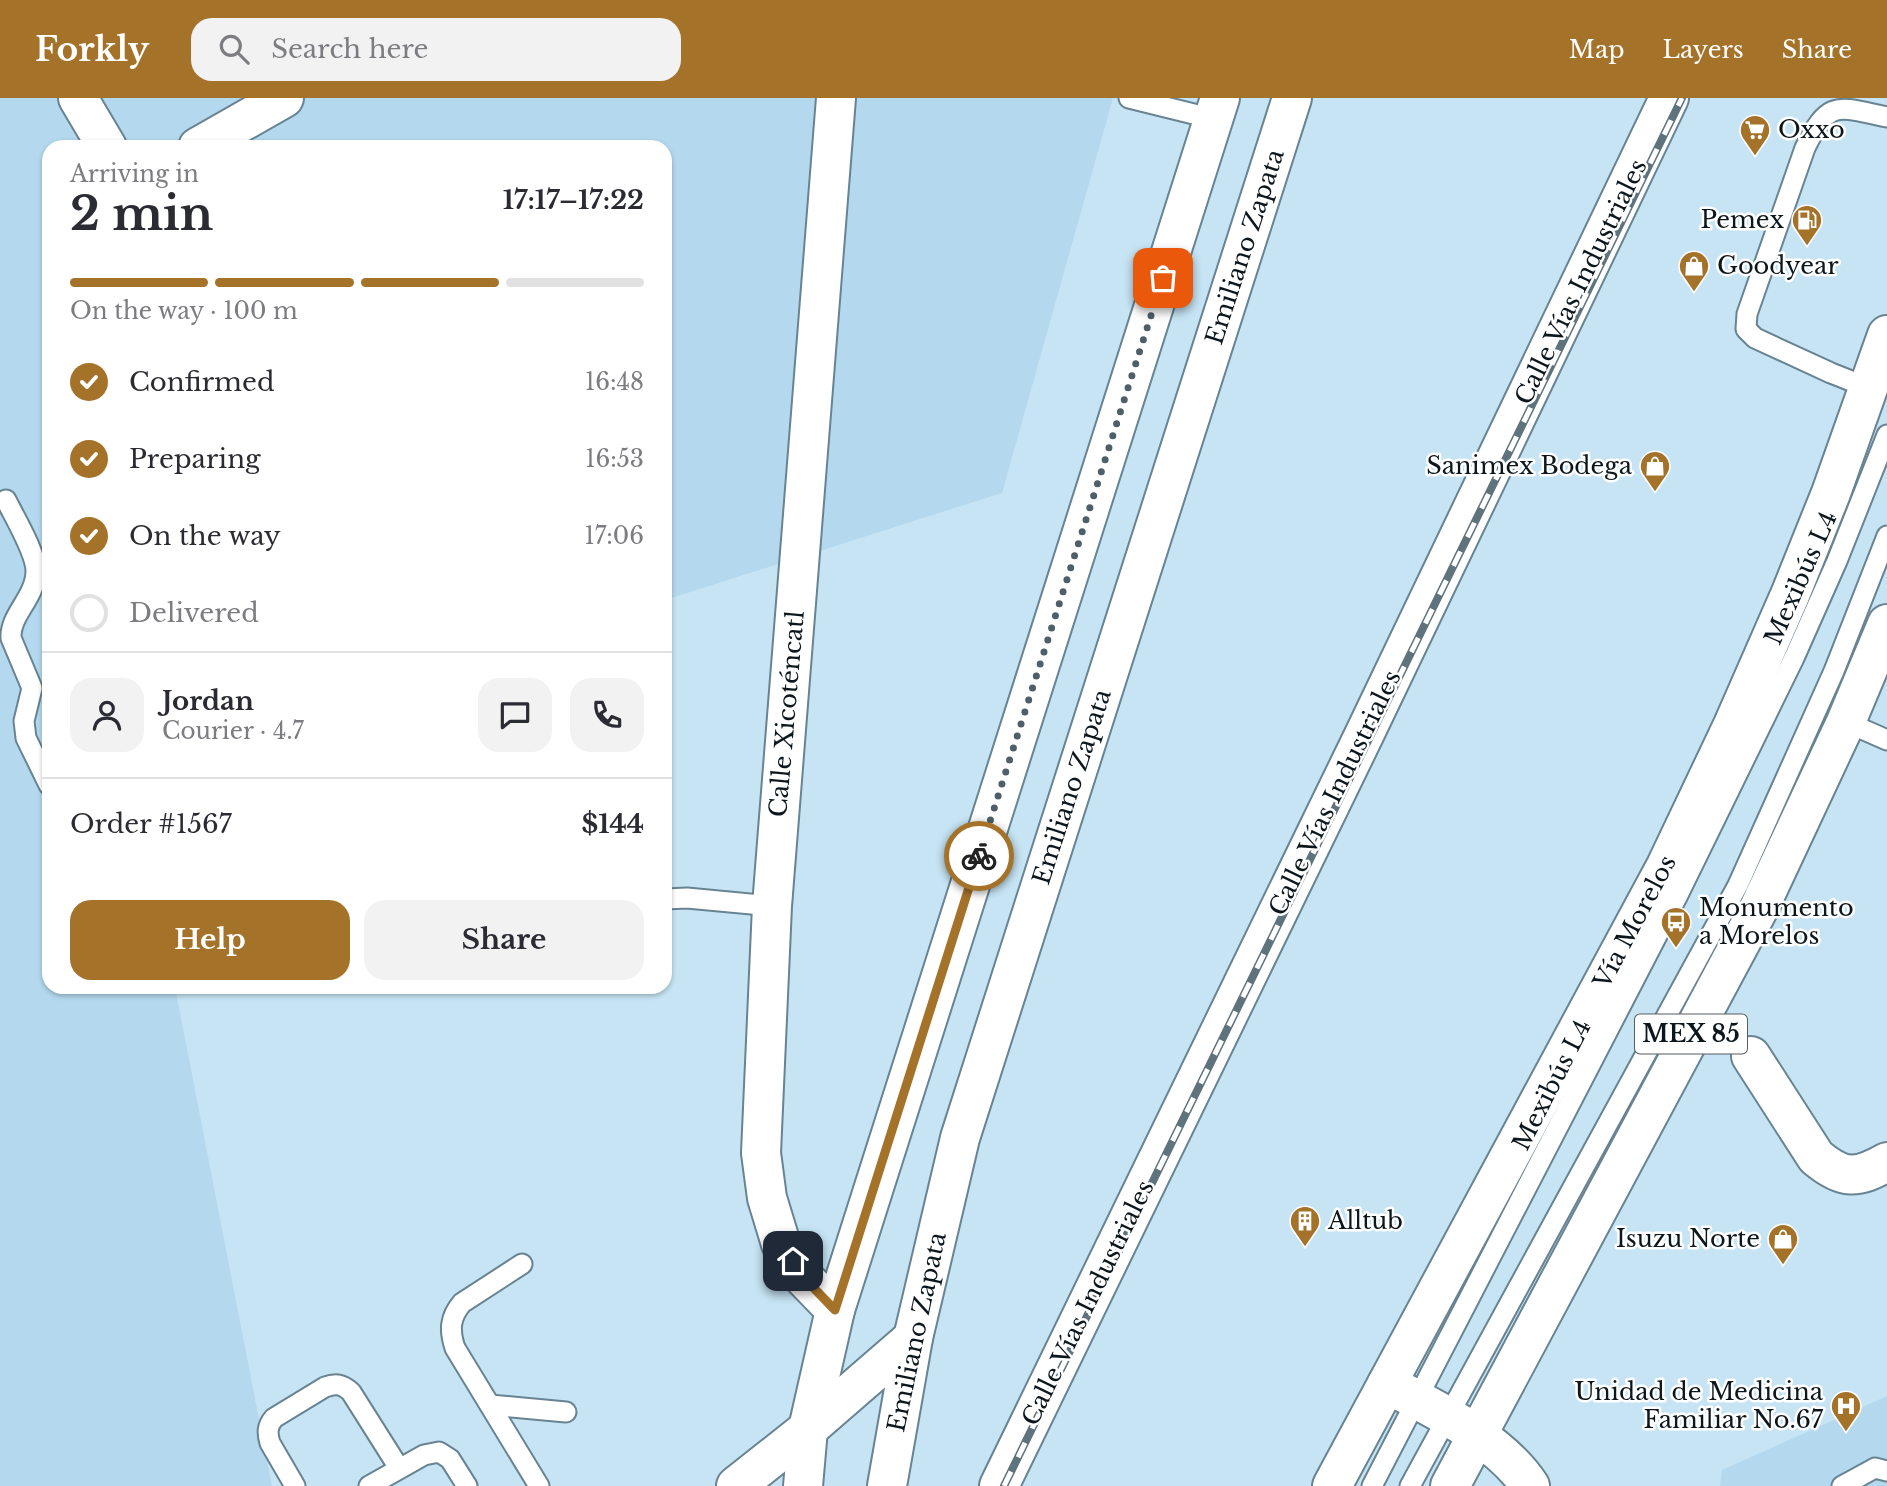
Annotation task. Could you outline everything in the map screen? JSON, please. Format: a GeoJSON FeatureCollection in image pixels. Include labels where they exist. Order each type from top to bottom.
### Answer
{"type":"FeatureCollection","features":[{"type":"Feature","properties":{"kind":"main road"},"geometry":{"type":"LineString","coordinates":[[78,98],[103,140]]}},
{"type":"Feature","properties":{"kind":"main road"},"geometry":{"type":"LineString","coordinates":[[210,140],[284,98]]}},
{"type":"Feature","properties":{"kind":"main road","name":"Calle Xicoténcatl"},"geometry":{"type":"LineString","coordinates":[[835,1310],[805,1279],[781,1244],[767,1198],[761,1153],[772,906],[836,98]]}},
{"type":"Feature","properties":{"kind":"main road","name":"Emiliano Zapata"},"geometry":{"type":"LineString","coordinates":[[887,1486],[913,1338],[960,1138],[1292,98]]}},
{"type":"Feature","properties":{"kind":"main road","name":"Calle Vías Industriales"},"geometry":{"type":"LineString","coordinates":[[999,1486],[1669,98]]}},
{"type":"Feature","properties":{"kind":"main road"},"geometry":{"type":"LineString","coordinates":[[803,1486],[808,1429],[835,1310],[1217,109]]}},
{"type":"Feature","properties":{"kind":"main road","name":"Vía Morelos"},"geometry":{"type":"LineString","coordinates":[[1450,1486],[1432,1409],[1666,866],[1733,725],[1790,595],[1831,493],[1887,335]]}},
{"type":"Feature","properties":{"kind":"main road","name":"Vía Morelos"},"geometry":{"type":"LineString","coordinates":[[1332,1486],[1432,1409],[1759,908],[1846,722],[1887,624]]}},
{"type":"Feature","properties":{"kind":"main road"},"geometry":{"type":"LineString","coordinates":[[1751,1056],[1816,1157],[1828,1167],[1854,1176],[1887,1162]]}},
{"type":"Feature","properties":{"kind":"main road"},"geometry":{"type":"LineString","coordinates":[[736,1486],[808,1429],[913,1338]]}},
{"type":"Feature","properties":{"kind":"main road"},"geometry":{"type":"LineString","coordinates":[[1432,1409],[1508,1460],[1530,1486]]}},
{"type":"Feature","properties":{"kind":"lane"},"geometry":{"type":"LineString","coordinates":[[1129,98],[1217,109]]}},
{"type":"Feature","properties":{"kind":"lane"},"geometry":{"type":"LineString","coordinates":[[1869,388],[1755,338],[1746,329],[1745,323],[1815,126],[1824,116],[1837,109],[1887,117]]}},
{"type":"Feature","properties":{"kind":"lane","name":"Mexibús L4"},"geometry":{"type":"LineString","coordinates":[[1410,1486],[1432,1409],[1788,670],[1837,561],[1887,435]]}},
{"type":"Feature","properties":{"kind":"lane"},"geometry":{"type":"LineString","coordinates":[[6,500],[34,560],[36,573],[33,589],[13,624],[11,638],[32,688],[24,721],[26,738],[42,771]]}},
{"type":"Feature","properties":{"kind":"lane","name":"Mexibús L4"},"geometry":{"type":"LineString","coordinates":[[1372,1486],[1432,1409],[1738,885],[1834,671],[1887,536]]}},
{"type":"Feature","properties":{"kind":"lane"},"geometry":{"type":"LineString","coordinates":[[1846,722],[1887,740]]}},
{"type":"Feature","properties":{"kind":"lane"},"geometry":{"type":"LineString","coordinates":[[672,899],[772,906]]}},
{"type":"Feature","properties":{"kind":"lane"},"geometry":{"type":"LineString","coordinates":[[522,1264],[462,1303],[451,1322],[451,1335],[455,1348],[539,1486]]}},
{"type":"Feature","properties":{"kind":"lane"},"geometry":{"type":"LineString","coordinates":[[295,1486],[270,1443],[270,1423],[274,1418],[333,1384],[341,1385],[351,1392],[399,1468]]}},
{"type":"Feature","properties":{"kind":"lane"},"geometry":{"type":"LineString","coordinates":[[490,1405],[566,1412]]}},
{"type":"Feature","properties":{"kind":"lane"},"geometry":{"type":"LineString","coordinates":[[369,1486],[424,1455],[439,1452],[450,1459],[467,1486]]}},
{"type":"Feature","properties":{"kind":"lane"},"geometry":{"type":"LineString","coordinates":[[1842,1486],[1875,1468],[1887,1471]]}},
{"type":"Feature","properties":{"kind":"shaded area"},"geometry":{"type":"Polygon","coordinates":[[[0,98],[1113,98],[1002,493],[672,598],[672,140],[42,140],[42,994],[176,994],[272,1486],[0,1486],[0,98]]]}},
{"type":"Feature","properties":{"kind":"shaded area","name":"Unidad de Medicina Familiar No.67"},"geometry":{"type":"Polygon","coordinates":[[[1887,1396],[1887,1486],[1720,1486],[1722,1470],[1887,1396]]]}},
{"type":"Feature","properties":{"kind":"railway"},"geometry":{"type":"LineString","coordinates":[[1004,1486],[1682,98]]}},
{"type":"Feature","properties":{"kind":"way so far"},"geometry":{"type":"LineString","coordinates":[[979,856],[1163,278]]}},
{"type":"Feature","properties":{"kind":"place","name":"Oxxo"},"geometry":{"type":"Point","coordinates":[1755,157]}},
{"type":"Feature","properties":{"kind":"place","name":"Pemex"},"geometry":{"type":"Point","coordinates":[1807,247]}},
{"type":"Feature","properties":{"kind":"place","name":"Goodyear"},"geometry":{"type":"Point","coordinates":[1694,293]}},
{"type":"Feature","properties":{"kind":"place","name":"Sanimex Bodega"},"geometry":{"type":"Point","coordinates":[1655,493]}},
{"type":"Feature","properties":{"kind":"place","name":"Monumento a Morelos"},"geometry":{"type":"Point","coordinates":[1676,949]}},
{"type":"Feature","properties":{"kind":"place","name":"Alltub"},"geometry":{"type":"Point","coordinates":[1305,1248]}},
{"type":"Feature","properties":{"kind":"place","name":"Isuzu Norte"},"geometry":{"type":"Point","coordinates":[1783,1266]}},
{"type":"Feature","properties":{"kind":"place","name":"Unidad de Medicina Familiar No.67"},"geometry":{"type":"Point","coordinates":[1846,1433]}},
{"type":"Feature","properties":{"kind":"route"},"geometry":{"type":"LineString","coordinates":[[793,1261],[805,1279],[835,1310],[979,856]]}}]}
